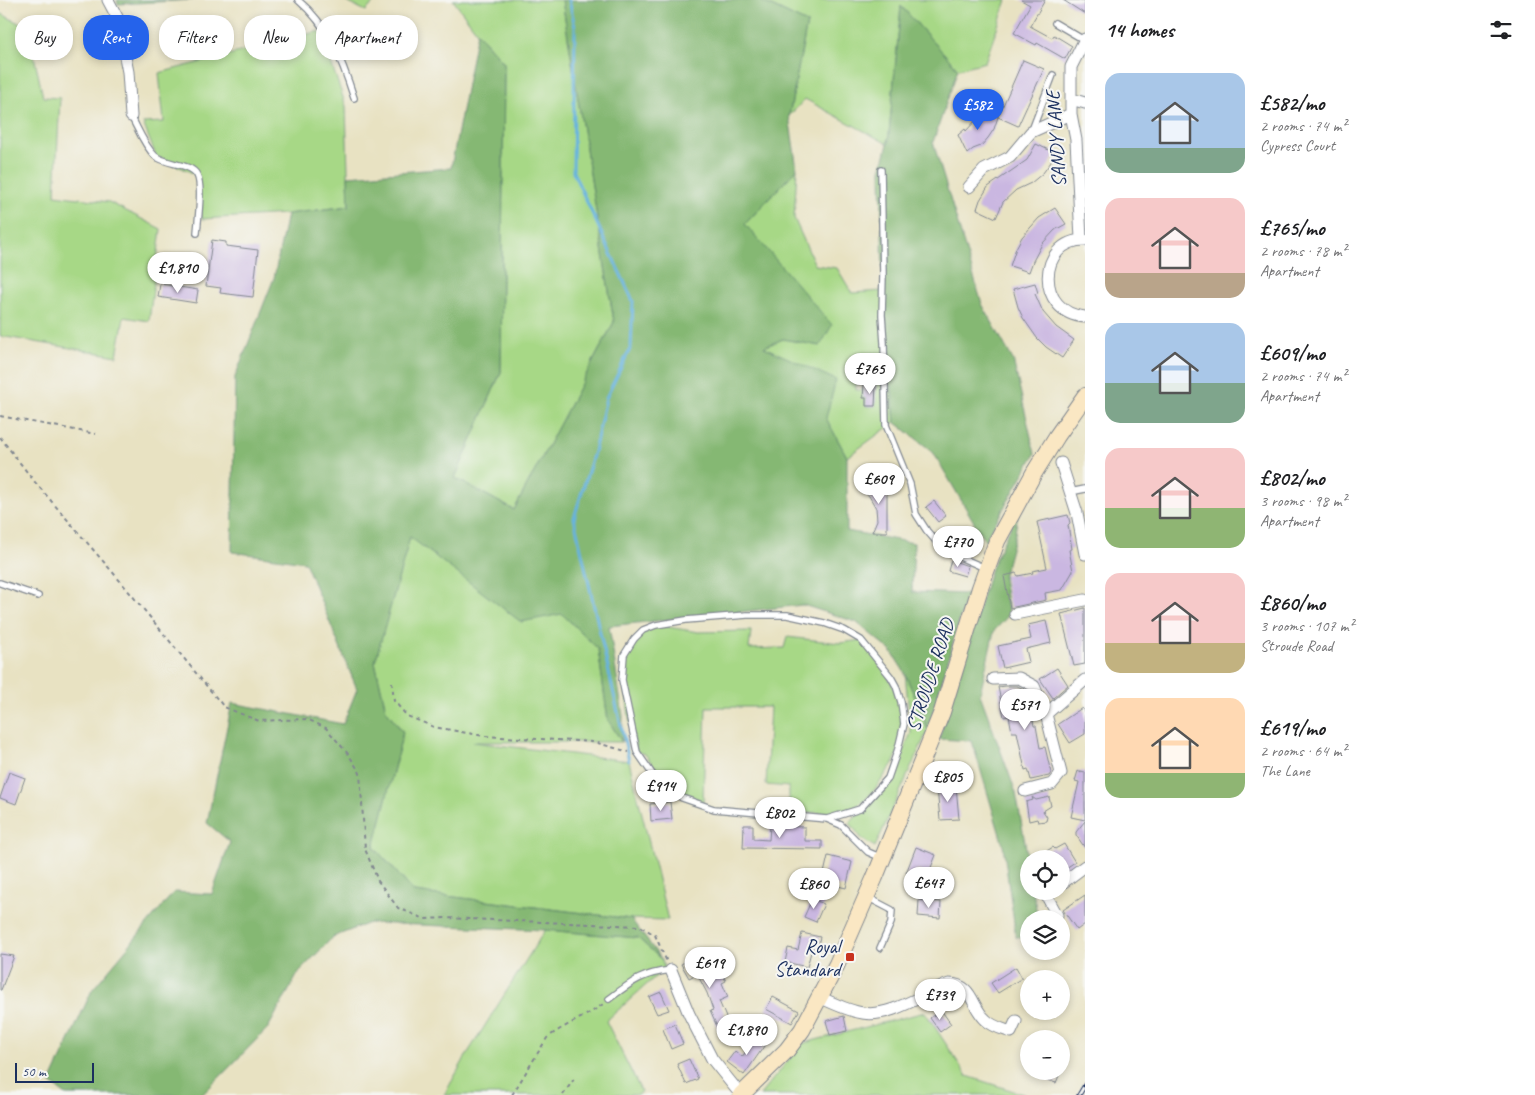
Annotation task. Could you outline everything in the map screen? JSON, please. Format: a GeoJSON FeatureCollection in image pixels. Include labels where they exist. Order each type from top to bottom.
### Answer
{"type":"FeatureCollection","features":[{"type":"Feature","properties":{"kind":"street"},"geometry":{"type":"LineString","coordinates":[[108,0],[117,17],[128,72],[131,116]]}},
{"type":"Feature","properties":{"kind":"street","name":"SANDY LANE"},"geometry":{"type":"LineString","coordinates":[[1085,40],[1071,67],[1071,114],[1076,140],[1083,240],[1068,244],[1058,252],[1051,263],[1048,276],[1049,290],[1055,302],[1065,311],[1077,317],[1085,317]]}},
{"type":"Feature","properties":{"kind":"street"},"geometry":{"type":"LineString","coordinates":[[1071,99],[1085,103]]}},
{"type":"Feature","properties":{"kind":"street"},"geometry":{"type":"LineString","coordinates":[[969,187],[984,170],[1010,157],[1031,132],[1071,114]]}},
{"type":"Feature","properties":{"kind":"street","name":"STROUDE ROAD"},"geometry":{"type":"LineString","coordinates":[[741,1095],[788,1050],[802,1030],[837,964],[867,897],[942,712],[986,569],[997,541],[1025,488],[1057,436],[1085,396]]}},
{"type":"Feature","properties":{"kind":"street"},"geometry":{"type":"LineString","coordinates":[[1061,463],[1070,492],[1081,512],[1085,554]]}},
{"type":"Feature","properties":{"kind":"street"},"geometry":{"type":"LineString","coordinates":[[1015,614],[1085,600]]}},
{"type":"Feature","properties":{"kind":"street"},"geometry":{"type":"LineString","coordinates":[[993,679],[1019,678],[1034,686],[1046,714],[1061,773],[1052,784],[1025,791]]}},
{"type":"Feature","properties":{"kind":"street"},"geometry":{"type":"LineString","coordinates":[[1046,714],[1085,680]]}},
{"type":"Feature","properties":{"kind":"street"},"geometry":{"type":"LineString","coordinates":[[1070,877],[1085,866]]}},
{"type":"Feature","properties":{"kind":"street"},"geometry":{"type":"LineString","coordinates":[[671,970],[689,1014],[712,1059],[741,1095]]}},
{"type":"Feature","properties":{"kind":"street"},"geometry":{"type":"LineString","coordinates":[[819,997],[864,1014],[876,1014],[896,1008],[948,984],[956,984],[963,987],[988,1022],[1011,1032],[1016,1021]]}},
{"type":"Feature","properties":{"kind":"lane"},"geometry":{"type":"LineString","coordinates":[[298,0],[321,23],[332,40],[343,64],[354,98]]}},
{"type":"Feature","properties":{"kind":"lane"},"geometry":{"type":"LineString","coordinates":[[1055,23],[1085,40]]}},
{"type":"Feature","properties":{"kind":"lane"},"geometry":{"type":"LineString","coordinates":[[1031,132],[1053,75]]}},
{"type":"Feature","properties":{"kind":"lane"},"geometry":{"type":"LineString","coordinates":[[131,116],[145,143],[156,156],[165,162],[193,170],[197,175],[199,186],[197,233]]}},
{"type":"Feature","properties":{"kind":"lane"},"geometry":{"type":"LineString","coordinates":[[880,170],[886,425],[910,484],[916,514],[940,546],[986,569]]}},
{"type":"Feature","properties":{"kind":"lane"},"geometry":{"type":"LineString","coordinates":[[1070,492],[1085,489]]}},
{"type":"Feature","properties":{"kind":"lane"},"geometry":{"type":"LineString","coordinates":[[0,583],[38,596]]}},
{"type":"Feature","properties":{"kind":"lane"},"geometry":{"type":"LineString","coordinates":[[827,819],[860,809],[888,778],[904,724],[901,702],[896,686],[861,640],[844,630],[824,622],[787,615],[747,615],[686,620],[656,625],[643,630],[634,639],[624,655],[622,680],[637,752],[655,778],[682,798],[714,808],[827,819],[841,825],[868,852],[882,858]]}},
{"type":"Feature","properties":{"kind":"lane"},"geometry":{"type":"LineString","coordinates":[[867,897],[892,910],[891,923],[880,948]]}},
{"type":"Feature","properties":{"kind":"lane"},"geometry":{"type":"LineString","coordinates":[[609,999],[648,973],[671,970]]}},
{"type":"Feature","properties":{"kind":"path"},"geometry":{"type":"LineString","coordinates":[[0,416],[96,434]]}},
{"type":"Feature","properties":{"kind":"path"},"geometry":{"type":"LineString","coordinates":[[0,437],[34,481],[121,582],[224,707],[259,721],[307,719],[326,728],[336,739],[360,773],[366,849],[378,881],[398,908],[425,919],[445,918],[640,926],[654,935],[671,970]]}},
{"type":"Feature","properties":{"kind":"path"},"geometry":{"type":"LineString","coordinates":[[392,682],[394,701],[407,716],[434,727],[484,736],[594,742],[631,753]]}},
{"type":"Feature","properties":{"kind":"path"},"geometry":{"type":"LineString","coordinates":[[512,1095],[547,1038],[556,1031],[590,1014],[609,999]]}},
{"type":"Feature","properties":{"kind":"path"},"geometry":{"type":"LineString","coordinates":[[563,1095],[574,1080]]}},
{"type":"Feature","properties":{"kind":"green space"},"geometry":{"type":"Polygon","coordinates":[[[117,0],[193,0],[118,4],[117,0]]]}},
{"type":"Feature","properties":{"kind":"green space"},"geometry":{"type":"Polygon","coordinates":[[[342,0],[376,0],[366,11],[342,0]]]}},
{"type":"Feature","properties":{"kind":"green space"},"geometry":{"type":"Polygon","coordinates":[[[453,0],[562,0],[614,322],[514,510],[455,478],[501,372],[504,63],[453,0]]]}},
{"type":"Feature","properties":{"kind":"green space"},"geometry":{"type":"Polygon","coordinates":[[[562,0],[759,0],[807,23],[789,116],[797,169],[745,224],[832,325],[820,346],[783,339],[764,347],[836,380],[826,418],[847,457],[847,531],[914,543],[912,592],[967,594],[928,730],[905,673],[891,651],[856,622],[803,605],[609,626],[623,716],[622,742],[608,720],[598,649],[562,614],[521,622],[410,537],[375,662],[386,710],[403,732],[374,847],[414,892],[631,919],[662,960],[638,938],[545,930],[369,923],[333,937],[299,972],[268,1028],[202,1095],[66,1095],[50,1083],[92,990],[174,892],[212,894],[230,842],[207,823],[232,703],[343,724],[357,689],[305,562],[232,552],[235,377],[274,278],[287,214],[349,206],[348,176],[451,168],[477,32],[504,63],[501,372],[455,478],[514,510],[614,322],[562,0]]]}},
{"type":"Feature","properties":{"kind":"green space"},"geometry":{"type":"Polygon","coordinates":[[[759,0],[1007,0],[985,62],[958,69],[901,6],[888,144],[805,99],[789,116],[807,23],[759,0]]]}},
{"type":"Feature","properties":{"kind":"green space"},"geometry":{"type":"Polygon","coordinates":[[[901,6],[958,69],[933,142],[982,304],[1013,360],[1035,454],[985,541],[933,452],[895,422],[883,291],[881,170],[888,144],[901,6]]]}},
{"type":"Feature","properties":{"kind":"green space"},"geometry":{"type":"Polygon","coordinates":[[[0,13],[15,21],[15,60],[35,60],[43,97],[60,98],[55,195],[109,202],[161,229],[149,321],[124,317],[117,356],[0,336],[0,13]]]}},
{"type":"Feature","properties":{"kind":"green space"},"geometry":{"type":"Polygon","coordinates":[[[316,32],[316,60],[330,60],[346,106],[349,206],[287,214],[202,219],[197,175],[156,156],[143,123],[164,122],[159,73],[209,60],[234,60],[234,53],[244,51],[244,60],[306,60],[306,35],[316,32]]]}},
{"type":"Feature","properties":{"kind":"green space"},"geometry":{"type":"Polygon","coordinates":[[[797,169],[794,218],[815,265],[837,268],[852,293],[883,291],[895,422],[847,457],[826,418],[763,347],[783,339],[820,346],[745,224],[797,169]],[[856,384],[856,390],[863,390],[866,406],[875,406],[876,385],[856,384]]]}},
{"type":"Feature","properties":{"kind":"green space"},"geometry":{"type":"Polygon","coordinates":[[[1018,511],[1015,534],[1003,578],[1009,615],[994,631],[980,694],[1016,793],[1026,850],[1020,850],[1020,900],[1035,900],[1036,910],[1020,910],[1020,938],[1016,937],[1003,845],[972,741],[939,739],[991,568],[1018,511]]]}},
{"type":"Feature","properties":{"kind":"green space"},"geometry":{"type":"Polygon","coordinates":[[[410,536],[521,621],[562,613],[598,649],[608,720],[622,742],[473,742],[629,761],[668,920],[631,919],[414,892],[374,847],[403,732],[386,710],[375,662],[410,536]]]}},
{"type":"Feature","properties":{"kind":"green space"},"geometry":{"type":"Polygon","coordinates":[[[656,625],[698,632],[751,631],[749,649],[784,648],[787,637],[840,643],[861,640],[891,681],[897,696],[902,728],[900,745],[894,762],[872,793],[853,808],[840,812],[825,813],[789,811],[789,787],[766,785],[770,707],[706,707],[703,802],[665,781],[645,754],[637,752],[629,718],[623,664],[643,630],[656,625]]]}},
{"type":"Feature","properties":{"kind":"green space"},"geometry":{"type":"Polygon","coordinates":[[[905,673],[928,730],[875,847],[862,839],[850,823],[891,779],[911,733],[905,673]]]}},
{"type":"Feature","properties":{"kind":"green space"},"geometry":{"type":"Polygon","coordinates":[[[545,930],[638,938],[662,960],[664,969],[606,1021],[641,1091],[638,1095],[444,1095],[469,1051],[545,930]]]}},
{"type":"Feature","properties":{"kind":"green space"},"geometry":{"type":"Polygon","coordinates":[[[925,1012],[967,1076],[1026,1095],[760,1095],[796,1049],[804,1043],[925,1012]]]}},
{"type":"Feature","properties":{"kind":"building"},"geometry":{"type":"Polygon","coordinates":[[[1021,0],[1045,0],[1030,26],[1052,38],[1054,35],[1072,46],[1065,59],[1037,43],[1036,45],[1014,33],[1030,5],[1021,0]]]}},
{"type":"Feature","properties":{"kind":"building"},"geometry":{"type":"Polygon","coordinates":[[[1063,0],[1085,0],[1085,14],[1063,0]]]}},
{"type":"Feature","properties":{"kind":"building"},"geometry":{"type":"Polygon","coordinates":[[[1023,60],[1044,69],[1018,126],[998,117],[1023,60]]]}},
{"type":"Feature","properties":{"kind":"building"},"geometry":{"type":"Polygon","coordinates":[[[980,109],[998,117],[994,129],[988,138],[981,146],[967,154],[958,135],[965,129],[966,131],[977,119],[976,116],[980,109]]]}},
{"type":"Feature","properties":{"kind":"building"},"geometry":{"type":"Polygon","coordinates":[[[1036,144],[1055,153],[1043,173],[1031,183],[1016,190],[1003,202],[996,218],[977,209],[988,187],[1027,160],[1036,144]]]}},
{"type":"Feature","properties":{"kind":"building"},"geometry":{"type":"Polygon","coordinates":[[[1055,208],[1066,224],[1055,230],[1042,244],[1029,272],[1010,266],[1022,237],[1039,218],[1055,208]]]}},
{"type":"Feature","properties":{"kind":"building"},"geometry":{"type":"Polygon","coordinates":[[[212,240],[226,242],[226,246],[258,250],[253,297],[220,293],[221,288],[206,286],[212,240]]]}},
{"type":"Feature","properties":{"kind":"building"},"geometry":{"type":"Polygon","coordinates":[[[1035,283],[1038,293],[1035,294],[1043,312],[1056,327],[1074,340],[1062,358],[1037,338],[1018,307],[1013,289],[1035,283]]]}},
{"type":"Feature","properties":{"kind":"building"},"geometry":{"type":"Polygon","coordinates":[[[160,284],[198,290],[196,303],[158,297],[160,284]]]}},
{"type":"Feature","properties":{"kind":"building"},"geometry":{"type":"Polygon","coordinates":[[[864,384],[876,385],[875,406],[866,406],[866,398],[863,398],[864,384]]]}},
{"type":"Feature","properties":{"kind":"building"},"geometry":{"type":"Polygon","coordinates":[[[863,482],[878,490],[879,482],[887,482],[887,532],[872,532],[877,520],[876,508],[869,496],[864,492],[863,482]]]}},
{"type":"Feature","properties":{"kind":"building"},"geometry":{"type":"Polygon","coordinates":[[[934,501],[946,516],[938,522],[926,507],[934,501]]]}},
{"type":"Feature","properties":{"kind":"building"},"geometry":{"type":"Polygon","coordinates":[[[1068,515],[1072,549],[1069,550],[1073,571],[1062,590],[1045,593],[1046,600],[1010,608],[1004,576],[1016,573],[1018,576],[1047,568],[1037,522],[1068,515]]]}},
{"type":"Feature","properties":{"kind":"building"},"geometry":{"type":"Polygon","coordinates":[[[951,560],[968,566],[965,576],[948,571],[951,560]]]}},
{"type":"Feature","properties":{"kind":"building"},"geometry":{"type":"Polygon","coordinates":[[[1085,608],[1085,664],[1074,666],[1061,614],[1085,608]]]}},
{"type":"Feature","properties":{"kind":"building"},"geometry":{"type":"Polygon","coordinates":[[[1046,621],[1051,643],[1026,649],[1029,662],[1003,668],[998,646],[1031,639],[1028,625],[1046,621]]]}},
{"type":"Feature","properties":{"kind":"building"},"geometry":{"type":"Polygon","coordinates":[[[1057,668],[1068,685],[1053,698],[1040,679],[1057,668]]]}},
{"type":"Feature","properties":{"kind":"building"},"geometry":{"type":"Polygon","coordinates":[[[1017,686],[1024,689],[1027,710],[1031,709],[1040,748],[1045,747],[1051,773],[1049,776],[1031,780],[1028,769],[1025,770],[1017,732],[1012,732],[1009,716],[1004,717],[998,687],[1017,686]]]}},
{"type":"Feature","properties":{"kind":"building"},"geometry":{"type":"Polygon","coordinates":[[[1082,708],[1085,713],[1085,734],[1070,743],[1058,724],[1082,708]]]}},
{"type":"Feature","properties":{"kind":"building"},"geometry":{"type":"Polygon","coordinates":[[[1078,771],[1081,773],[1081,771],[1085,772],[1085,820],[1071,817],[1079,782],[1075,781],[1078,771]]]}},
{"type":"Feature","properties":{"kind":"building"},"geometry":{"type":"Polygon","coordinates":[[[9,772],[25,778],[16,804],[0,798],[9,772]]]}},
{"type":"Feature","properties":{"kind":"building"},"geometry":{"type":"Polygon","coordinates":[[[956,786],[959,819],[940,820],[937,788],[956,786]]]}},
{"type":"Feature","properties":{"kind":"building"},"geometry":{"type":"Polygon","coordinates":[[[1032,797],[1036,800],[1049,797],[1051,806],[1043,811],[1047,817],[1046,821],[1038,822],[1037,819],[1029,821],[1026,802],[1033,800],[1032,797]]]}},
{"type":"Feature","properties":{"kind":"building"},"geometry":{"type":"Polygon","coordinates":[[[670,802],[672,819],[651,821],[650,804],[670,802]]]}},
{"type":"Feature","properties":{"kind":"building"},"geometry":{"type":"Polygon","coordinates":[[[1085,821],[1085,848],[1076,832],[1085,821]]]}},
{"type":"Feature","properties":{"kind":"building"},"geometry":{"type":"Polygon","coordinates":[[[744,825],[753,825],[753,839],[769,840],[770,826],[805,827],[805,841],[822,841],[822,849],[743,848],[744,825]]]}},
{"type":"Feature","properties":{"kind":"building"},"geometry":{"type":"Polygon","coordinates":[[[1064,844],[1068,850],[1048,850],[1053,847],[1055,849],[1064,844]]]}},
{"type":"Feature","properties":{"kind":"building"},"geometry":{"type":"Polygon","coordinates":[[[916,847],[936,855],[928,875],[917,870],[914,876],[906,873],[916,847]]]}},
{"type":"Feature","properties":{"kind":"building"},"geometry":{"type":"Polygon","coordinates":[[[1070,854],[1075,862],[1070,865],[1070,854]]]}},
{"type":"Feature","properties":{"kind":"building"},"geometry":{"type":"Polygon","coordinates":[[[828,856],[852,862],[846,888],[822,882],[828,856]]]}},
{"type":"Feature","properties":{"kind":"building"},"geometry":{"type":"Polygon","coordinates":[[[1085,895],[1085,924],[1077,930],[1070,920],[1070,910],[1063,910],[1085,895]]]}},
{"type":"Feature","properties":{"kind":"building"},"geometry":{"type":"Polygon","coordinates":[[[812,899],[824,904],[816,922],[804,917],[812,899]]]}},
{"type":"Feature","properties":{"kind":"building"},"geometry":{"type":"Polygon","coordinates":[[[919,900],[941,902],[940,918],[918,916],[919,900]]]}},
{"type":"Feature","properties":{"kind":"building"},"geometry":{"type":"Polygon","coordinates":[[[802,933],[820,937],[817,949],[812,948],[807,967],[785,962],[788,948],[798,950],[802,933]]]}},
{"type":"Feature","properties":{"kind":"building"},"geometry":{"type":"Polygon","coordinates":[[[0,954],[14,956],[1,990],[0,990],[0,954]]]}},
{"type":"Feature","properties":{"kind":"building"},"geometry":{"type":"Polygon","coordinates":[[[696,956],[706,974],[719,968],[726,981],[722,983],[728,997],[719,1001],[730,1027],[719,1031],[710,1011],[713,1010],[707,993],[697,974],[689,978],[681,964],[696,956]]]}},
{"type":"Feature","properties":{"kind":"building"},"geometry":{"type":"Polygon","coordinates":[[[1016,967],[1020,974],[1020,979],[998,993],[991,983],[1016,967]]]}},
{"type":"Feature","properties":{"kind":"building"},"geometry":{"type":"Polygon","coordinates":[[[661,992],[669,1010],[657,1014],[649,997],[661,992]]]}},
{"type":"Feature","properties":{"kind":"building"},"geometry":{"type":"Polygon","coordinates":[[[773,997],[799,1011],[792,1023],[766,1009],[773,997]]]}},
{"type":"Feature","properties":{"kind":"building"},"geometry":{"type":"Polygon","coordinates":[[[941,1010],[951,1024],[940,1032],[930,1018],[941,1010]]]}},
{"type":"Feature","properties":{"kind":"building"},"geometry":{"type":"Polygon","coordinates":[[[844,1016],[847,1031],[830,1035],[826,1021],[844,1016]]]}},
{"type":"Feature","properties":{"kind":"building"},"geometry":{"type":"Polygon","coordinates":[[[675,1024],[683,1044],[671,1049],[663,1029],[675,1024]]]}},
{"type":"Feature","properties":{"kind":"building"},"geometry":{"type":"Polygon","coordinates":[[[758,1035],[767,1042],[744,1075],[727,1062],[735,1051],[742,1057],[758,1035]]]}},
{"type":"Feature","properties":{"kind":"building"},"geometry":{"type":"Polygon","coordinates":[[[689,1059],[698,1079],[686,1084],[677,1064],[689,1059]]]}},
{"type":"Feature","properties":{"kind":"waterway"},"geometry":{"type":"LineString","coordinates":[[569,0],[575,27],[573,172],[633,301],[631,347],[606,398],[594,452],[574,518],[629,761]]}},
{"type":"Feature","properties":{"kind":"railway"},"geometry":{"type":"LineString","coordinates":[[1079,1095],[1085,1085]]}},
{"type":"Feature","properties":{"kind":"place","name":"Royal Standard"},"geometry":{"type":"Point","coordinates":[850,957]}}]}
